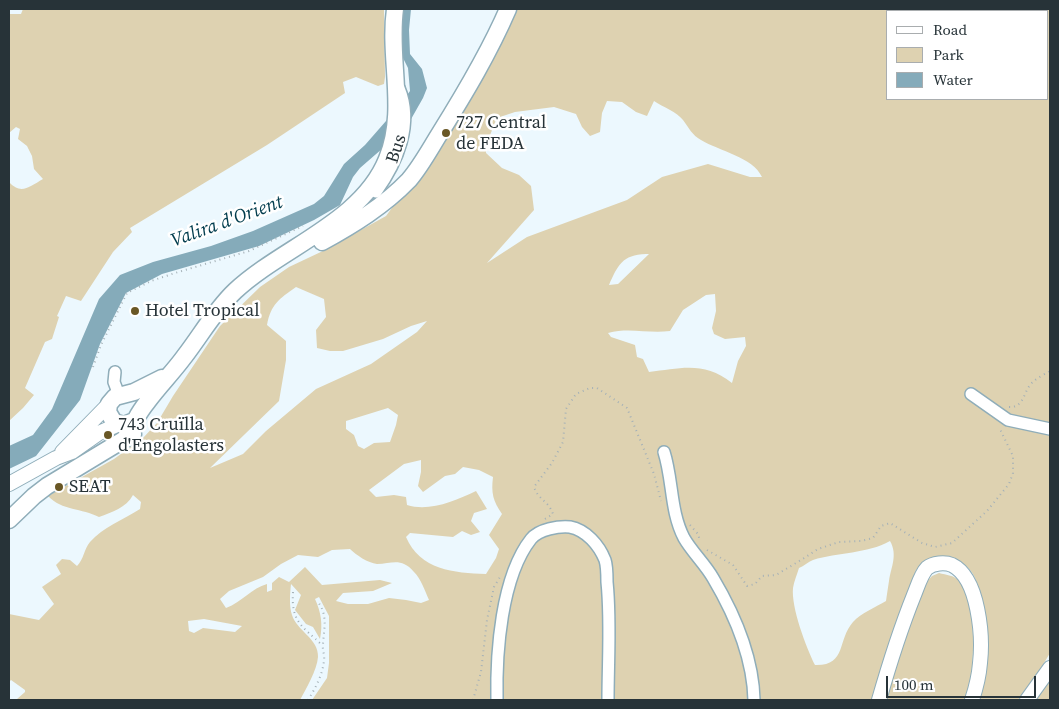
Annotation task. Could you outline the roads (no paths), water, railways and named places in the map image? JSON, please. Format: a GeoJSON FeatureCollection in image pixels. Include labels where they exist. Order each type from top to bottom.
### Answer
{"type":"FeatureCollection","features":[{"type":"Feature","properties":{"kind":"highway"},"geometry":{"type":"LineString","coordinates":[[9,520],[47,486],[94,459],[125,428],[173,372],[212,318],[234,293],[289,250],[332,224],[357,202],[374,181],[396,145],[398,105],[394,42],[395,9]]}},
{"type":"Feature","properties":{"kind":"highway"},"geometry":{"type":"LineString","coordinates":[[269,265],[302,252],[365,218],[409,180],[422,163],[473,80],[508,9]]}},
{"type":"Feature","properties":{"kind":"highway"},"geometry":{"type":"LineString","coordinates":[[173,372],[159,381],[118,398],[110,416],[112,420],[136,432],[152,415],[173,381],[185,356]]}},
{"type":"Feature","properties":{"kind":"highway"},"geometry":{"type":"LineString","coordinates":[[118,398],[133,398],[139,410],[125,428]]}},
{"type":"Feature","properties":{"kind":"main road"},"geometry":{"type":"LineString","coordinates":[[56,458],[118,398]]}},
{"type":"Feature","properties":{"kind":"main road"},"geometry":{"type":"LineString","coordinates":[[9,484],[56,458],[72,452],[99,433],[125,428]]}},
{"type":"Feature","properties":{"kind":"main road"},"geometry":{"type":"LineString","coordinates":[[879,700],[898,633],[917,587],[926,568],[936,564],[948,564],[958,568],[966,577],[974,594],[981,644],[977,684],[972,700]]}},
{"type":"Feature","properties":{"kind":"main road"},"geometry":{"type":"LineString","coordinates":[[1028,700],[1050,668]]}},
{"type":"Feature","properties":{"kind":"street"},"geometry":{"type":"LineString","coordinates":[[115,372],[114,382],[118,398]]}},
{"type":"Feature","properties":{"kind":"street"},"geometry":{"type":"LineString","coordinates":[[971,394],[1008,420],[1050,429]]}},
{"type":"Feature","properties":{"kind":"street"},"geometry":{"type":"LineString","coordinates":[[664,452],[669,469],[674,512],[684,537],[712,577],[735,619],[751,666],[754,700]]}},
{"type":"Feature","properties":{"kind":"street"},"geometry":{"type":"LineString","coordinates":[[497,700],[499,640],[503,612],[518,563],[532,537],[551,528],[563,526],[577,528],[589,536],[599,548],[605,561],[609,598],[608,700]]}},
{"type":"Feature","properties":{"kind":"water","name":"Valira d'Orient"},"geometry":{"type":"Polygon","coordinates":[[[402,9],[411,9],[409,30],[410,54],[422,69],[427,88],[406,128],[360,168],[353,177],[340,205],[314,220],[259,246],[162,274],[126,293],[100,344],[80,400],[36,456],[9,469],[9,446],[33,435],[52,409],[99,299],[120,275],[153,262],[211,246],[253,231],[314,204],[324,196],[344,164],[365,145],[410,91],[408,68],[400,52],[402,9]]]}},
{"type":"Feature","properties":{"kind":"place","name":"727 Central de FEDA"},"geometry":{"type":"Point","coordinates":[446,133]}},
{"type":"Feature","properties":{"kind":"place","name":"Hotel Tropical"},"geometry":{"type":"Point","coordinates":[135,311]}},
{"type":"Feature","properties":{"kind":"place","name":"743 Cruïlla d'Engolasters"},"geometry":{"type":"Point","coordinates":[108,435]}},
{"type":"Feature","properties":{"kind":"place","name":"SEAT"},"geometry":{"type":"Point","coordinates":[59,487]}}]}
